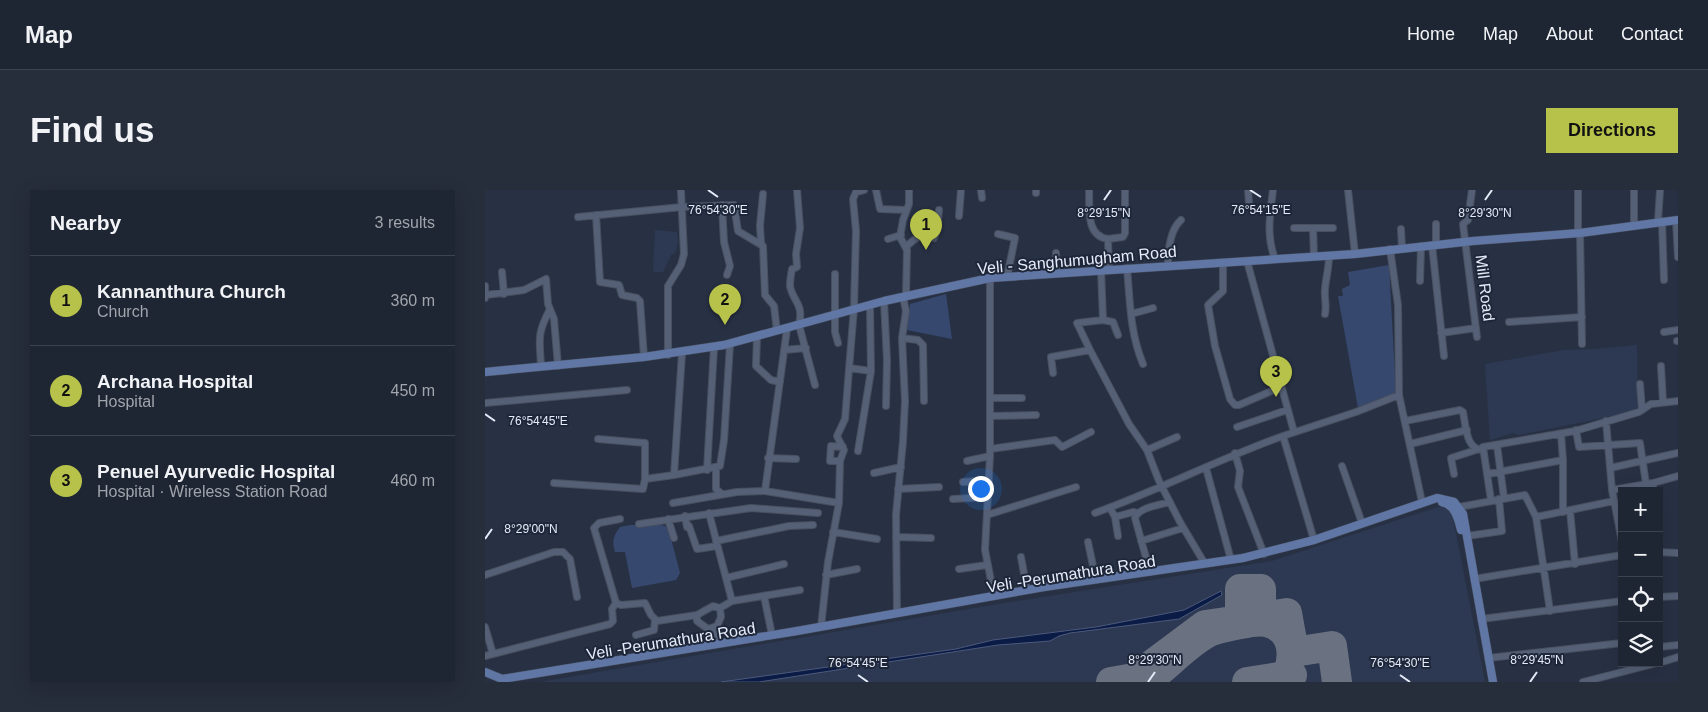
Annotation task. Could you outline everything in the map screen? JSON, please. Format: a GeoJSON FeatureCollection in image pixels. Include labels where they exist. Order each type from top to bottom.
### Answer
{"type":"FeatureCollection","features":[{"type":"Feature","properties":{"kind":"main road","name":"Veli - Sanghumugham Road"},"geometry":{"type":"LineString","coordinates":[[485,372],[682,353],[730,344],[884,301],[990,278],[1057,272],[1355,254],[1421,246],[1579,233],[1634,224],[1677,220]]}},
{"type":"Feature","properties":{"kind":"main road"},"geometry":{"type":"LineString","coordinates":[[485,672],[502,679],[821,627],[1027,590],[1264,554],[1314,540],[1437,498],[1447,499],[1459,507],[1467,536],[1493,682]]}},
{"type":"Feature","properties":{"kind":"main road","name":"Veli -Perumathura Road"},"geometry":{"type":"LineString","coordinates":[[510,682],[990,600],[1267,558],[1441,502],[1448,504],[1455,510],[1461,529],[1489,682]]}},
{"type":"Feature","properties":{"kind":"main road"},"geometry":{"type":"LineString","coordinates":[[485,678],[494,682]]}},
{"type":"Feature","properties":{"kind":"street"},"geometry":{"type":"LineString","coordinates":[[797,190],[799,228],[796,254],[797,267],[792,269],[790,287],[799,304],[801,316],[799,325],[815,385]]}},
{"type":"Feature","properties":{"kind":"street"},"geometry":{"type":"LineString","coordinates":[[821,627],[826,575],[839,503],[840,461],[843,447],[837,436],[845,419],[853,311],[856,239],[853,199],[856,192],[864,190]]}},
{"type":"Feature","properties":{"kind":"street"},"geometry":{"type":"LineString","coordinates":[[876,190],[878,207],[880,209],[906,210]]}},
{"type":"Feature","properties":{"kind":"street"},"geometry":{"type":"LineString","coordinates":[[897,613],[896,537],[905,400],[902,338],[906,311],[904,297],[906,247],[901,240],[901,235],[909,204],[909,190]]}},
{"type":"Feature","properties":{"kind":"street"},"geometry":{"type":"LineString","coordinates":[[959,216],[961,190]]}},
{"type":"Feature","properties":{"kind":"street"},"geometry":{"type":"LineString","coordinates":[[981,190],[982,198]]}},
{"type":"Feature","properties":{"kind":"street"},"geometry":{"type":"LineString","coordinates":[[1089,190],[1092,228],[1099,236],[1108,239],[1125,235],[1125,190]]}},
{"type":"Feature","properties":{"kind":"street"},"geometry":{"type":"LineString","coordinates":[[1248,190],[1249,203]]}},
{"type":"Feature","properties":{"kind":"street"},"geometry":{"type":"LineString","coordinates":[[1273,190],[1269,208],[1270,246],[1275,259]]}},
{"type":"Feature","properties":{"kind":"street"},"geometry":{"type":"LineString","coordinates":[[1348,190],[1355,254]]}},
{"type":"Feature","properties":{"kind":"street","name":"Mill Road"},"geometry":{"type":"LineString","coordinates":[[1472,190],[1468,220],[1463,224],[1477,337]]}},
{"type":"Feature","properties":{"kind":"street"},"geometry":{"type":"LineString","coordinates":[[1578,190],[1582,317],[1581,344]]}},
{"type":"Feature","properties":{"kind":"street"},"geometry":{"type":"LineString","coordinates":[[1634,190],[1634,224]]}},
{"type":"Feature","properties":{"kind":"street"},"geometry":{"type":"LineString","coordinates":[[1660,190],[1664,280]]}},
{"type":"Feature","properties":{"kind":"street"},"geometry":{"type":"LineString","coordinates":[[667,355],[668,286],[681,265],[684,254],[681,191]]}},
{"type":"Feature","properties":{"kind":"street"},"geometry":{"type":"LineString","coordinates":[[763,194],[759,226],[763,248],[765,295],[774,306],[777,331]]}},
{"type":"Feature","properties":{"kind":"street"},"geometry":{"type":"LineString","coordinates":[[722,205],[724,242],[730,266],[727,274]]}},
{"type":"Feature","properties":{"kind":"street"},"geometry":{"type":"LineString","coordinates":[[578,217],[682,207],[734,205],[738,232],[761,242]]}},
{"type":"Feature","properties":{"kind":"street"},"geometry":{"type":"LineString","coordinates":[[906,247],[916,237],[926,235],[934,238],[937,230],[939,210]]}},
{"type":"Feature","properties":{"kind":"street"},"geometry":{"type":"LineString","coordinates":[[596,215],[600,282],[619,285],[622,295],[637,298],[640,302],[644,357]]}},
{"type":"Feature","properties":{"kind":"street"},"geometry":{"type":"LineString","coordinates":[[1168,266],[1171,242],[1176,224],[1181,220]]}},
{"type":"Feature","properties":{"kind":"street"},"geometry":{"type":"LineString","coordinates":[[1677,220],[1678,256]]}},
{"type":"Feature","properties":{"kind":"street"},"geometry":{"type":"LineString","coordinates":[[1436,224],[1434,245],[1444,356]]}},
{"type":"Feature","properties":{"kind":"street"},"geometry":{"type":"LineString","coordinates":[[1294,228],[1333,228]]}},
{"type":"Feature","properties":{"kind":"street"},"geometry":{"type":"LineString","coordinates":[[1313,228],[1314,256]]}},
{"type":"Feature","properties":{"kind":"street"},"geometry":{"type":"LineString","coordinates":[[1401,229],[1401,248]]}},
{"type":"Feature","properties":{"kind":"street"},"geometry":{"type":"LineString","coordinates":[[998,234],[1015,238],[1007,277]]}},
{"type":"Feature","properties":{"kind":"street"},"geometry":{"type":"LineString","coordinates":[[888,238],[901,235]]}},
{"type":"Feature","properties":{"kind":"street"},"geometry":{"type":"LineString","coordinates":[[1103,320],[1108,239]]}},
{"type":"Feature","properties":{"kind":"street"},"geometry":{"type":"LineString","coordinates":[[1419,281],[1421,246]]}},
{"type":"Feature","properties":{"kind":"street"},"geometry":{"type":"LineString","coordinates":[[1390,249],[1398,305],[1399,395],[1421,502]]}},
{"type":"Feature","properties":{"kind":"street"},"geometry":{"type":"LineString","coordinates":[[1056,253],[1057,272]]}},
{"type":"Feature","properties":{"kind":"street"},"geometry":{"type":"LineString","coordinates":[[1325,314],[1327,304],[1324,290],[1329,276],[1329,256]]}},
{"type":"Feature","properties":{"kind":"street"},"geometry":{"type":"LineString","coordinates":[[1247,261],[1293,432]]}},
{"type":"Feature","properties":{"kind":"street"},"geometry":{"type":"LineString","coordinates":[[1223,263],[1223,291],[1208,305],[1215,346],[1230,399],[1239,405],[1281,387]]}},
{"type":"Feature","properties":{"kind":"street"},"geometry":{"type":"LineString","coordinates":[[730,266],[739,266]]}},
{"type":"Feature","properties":{"kind":"street"},"geometry":{"type":"LineString","coordinates":[[1127,268],[1131,314],[1137,351],[1143,364]]}},
{"type":"Feature","properties":{"kind":"street"},"geometry":{"type":"LineString","coordinates":[[501,272],[505,294]]}},
{"type":"Feature","properties":{"kind":"street"},"geometry":{"type":"LineString","coordinates":[[835,274],[835,315],[838,343]]}},
{"type":"Feature","properties":{"kind":"street"},"geometry":{"type":"LineString","coordinates":[[990,278],[990,453],[985,550],[994,596]]}},
{"type":"Feature","properties":{"kind":"street"},"geometry":{"type":"LineString","coordinates":[[485,286],[485,297],[524,290],[546,279],[550,309],[554,319],[558,366]]}},
{"type":"Feature","properties":{"kind":"street"},"geometry":{"type":"LineString","coordinates":[[884,301],[887,360],[886,406]]}},
{"type":"Feature","properties":{"kind":"street"},"geometry":{"type":"LineString","coordinates":[[858,451],[871,371],[870,306]]}},
{"type":"Feature","properties":{"kind":"street"},"geometry":{"type":"LineString","coordinates":[[1131,314],[1153,308]]}},
{"type":"Feature","properties":{"kind":"street"},"geometry":{"type":"LineString","coordinates":[[541,367],[538,341],[539,329],[550,309]]}},
{"type":"Feature","properties":{"kind":"street"},"geometry":{"type":"LineString","coordinates":[[1509,322],[1582,317]]}},
{"type":"Feature","properties":{"kind":"street"},"geometry":{"type":"LineString","coordinates":[[1117,335],[1113,322],[1103,320],[1077,323],[1129,424],[1147,450],[1183,528],[1205,564]]}},
{"type":"Feature","properties":{"kind":"street"},"geometry":{"type":"LineString","coordinates":[[1441,333],[1476,328]]}},
{"type":"Feature","properties":{"kind":"street"},"geometry":{"type":"LineString","coordinates":[[765,491],[787,329]]}},
{"type":"Feature","properties":{"kind":"street"},"geometry":{"type":"LineString","coordinates":[[1664,332],[1678,330]]}},
{"type":"Feature","properties":{"kind":"street"},"geometry":{"type":"LineString","coordinates":[[757,336],[756,366],[771,380],[780,382]]}},
{"type":"Feature","properties":{"kind":"street"},"geometry":{"type":"LineString","coordinates":[[902,338],[918,340],[923,345],[924,401]]}},
{"type":"Feature","properties":{"kind":"street"},"geometry":{"type":"LineString","coordinates":[[645,479],[707,470],[721,464],[730,344]]}},
{"type":"Feature","properties":{"kind":"street"},"geometry":{"type":"LineString","coordinates":[[707,470],[714,347]]}},
{"type":"Feature","properties":{"kind":"street"},"geometry":{"type":"LineString","coordinates":[[784,350],[806,348]]}},
{"type":"Feature","properties":{"kind":"street"},"geometry":{"type":"LineString","coordinates":[[1053,373],[1051,357],[1090,350]]}},
{"type":"Feature","properties":{"kind":"street"},"geometry":{"type":"LineString","coordinates":[[674,475],[682,353]]}},
{"type":"Feature","properties":{"kind":"street"},"geometry":{"type":"LineString","coordinates":[[1661,366],[1663,402]]}},
{"type":"Feature","properties":{"kind":"street"},"geometry":{"type":"LineString","coordinates":[[849,368],[871,371]]}},
{"type":"Feature","properties":{"kind":"street"},"geometry":{"type":"LineString","coordinates":[[1640,384],[1642,410]]}},
{"type":"Feature","properties":{"kind":"street"},"geometry":{"type":"LineString","coordinates":[[485,403],[589,397],[627,390]]}},
{"type":"Feature","properties":{"kind":"street"},"geometry":{"type":"LineString","coordinates":[[1095,513],[1206,468],[1235,453],[1356,412],[1399,395]]}},
{"type":"Feature","properties":{"kind":"street"},"geometry":{"type":"LineString","coordinates":[[990,398],[1022,398]]}},
{"type":"Feature","properties":{"kind":"street"},"geometry":{"type":"LineString","coordinates":[[1453,474],[1451,458],[1476,450],[1483,450],[1483,447],[1561,434],[1642,410],[1651,404],[1678,401]]}},
{"type":"Feature","properties":{"kind":"street"},"geometry":{"type":"LineString","coordinates":[[1237,427],[1287,410]]}},
{"type":"Feature","properties":{"kind":"street"},"geometry":{"type":"LineString","coordinates":[[1405,421],[1460,410],[1463,412],[1470,445],[1476,450]]}},
{"type":"Feature","properties":{"kind":"street"},"geometry":{"type":"LineString","coordinates":[[990,416],[1036,415]]}},
{"type":"Feature","properties":{"kind":"street"},"geometry":{"type":"LineString","coordinates":[[1606,421],[1612,490],[1620,532]]}},
{"type":"Feature","properties":{"kind":"street"},"geometry":{"type":"LineString","coordinates":[[1410,444],[1467,430]]}},
{"type":"Feature","properties":{"kind":"street"},"geometry":{"type":"LineString","coordinates":[[1576,430],[1579,446],[1640,444],[1651,487]]}},
{"type":"Feature","properties":{"kind":"street"},"geometry":{"type":"LineString","coordinates":[[967,461],[990,453],[1055,440],[1062,447],[1091,432]]}},
{"type":"Feature","properties":{"kind":"street"},"geometry":{"type":"LineString","coordinates":[[1561,434],[1566,511],[1575,564]]}},
{"type":"Feature","properties":{"kind":"street"},"geometry":{"type":"LineString","coordinates":[[1147,450],[1177,436]]}},
{"type":"Feature","properties":{"kind":"street"},"geometry":{"type":"LineString","coordinates":[[1283,436],[1314,540]]}},
{"type":"Feature","properties":{"kind":"street"},"geometry":{"type":"LineString","coordinates":[[554,483],[643,490],[645,479],[645,443],[598,439]]}},
{"type":"Feature","properties":{"kind":"street"},"geometry":{"type":"LineString","coordinates":[[1497,445],[1500,471],[1498,499]]}},
{"type":"Feature","properties":{"kind":"street"},"geometry":{"type":"LineString","coordinates":[[840,461],[830,460],[831,446],[843,447]]}},
{"type":"Feature","properties":{"kind":"street"},"geometry":{"type":"LineString","coordinates":[[1467,536],[1503,531],[1498,499],[1488,474],[1483,447]]}},
{"type":"Feature","properties":{"kind":"street"},"geometry":{"type":"LineString","coordinates":[[1235,453],[1240,470],[1238,488],[1264,554]]}},
{"type":"Feature","properties":{"kind":"street"},"geometry":{"type":"LineString","coordinates":[[1610,468],[1678,453]]}},
{"type":"Feature","properties":{"kind":"street"},"geometry":{"type":"LineString","coordinates":[[768,458],[796,459]]}},
{"type":"Feature","properties":{"kind":"street"},"geometry":{"type":"LineString","coordinates":[[1488,474],[1563,460]]}},
{"type":"Feature","properties":{"kind":"street"},"geometry":{"type":"LineString","coordinates":[[1342,466],[1362,523]]}},
{"type":"Feature","properties":{"kind":"street"},"geometry":{"type":"LineString","coordinates":[[874,472],[901,467]]}},
{"type":"Feature","properties":{"kind":"street"},"geometry":{"type":"LineString","coordinates":[[715,468],[716,488],[722,494]]}},
{"type":"Feature","properties":{"kind":"street"},"geometry":{"type":"LineString","coordinates":[[1206,468],[1231,560]]}},
{"type":"Feature","properties":{"kind":"street"},"geometry":{"type":"LineString","coordinates":[[1612,490],[1650,484],[1678,476]]}},
{"type":"Feature","properties":{"kind":"street"},"geometry":{"type":"LineString","coordinates":[[963,482],[989,480]]}},
{"type":"Feature","properties":{"kind":"street"},"geometry":{"type":"LineString","coordinates":[[898,489],[939,487]]}},
{"type":"Feature","properties":{"kind":"street"},"geometry":{"type":"LineString","coordinates":[[987,515],[1076,487]]}},
{"type":"Feature","properties":{"kind":"street"},"geometry":{"type":"LineString","coordinates":[[673,503],[722,494],[765,491],[839,503]]}},
{"type":"Feature","properties":{"kind":"street"},"geometry":{"type":"LineString","coordinates":[[1459,507],[1525,495],[1536,517],[1550,610]]}},
{"type":"Feature","properties":{"kind":"street"},"geometry":{"type":"LineString","coordinates":[[953,499],[989,497]]}},
{"type":"Feature","properties":{"kind":"street"},"geometry":{"type":"LineString","coordinates":[[1536,517],[1614,501]]}},
{"type":"Feature","properties":{"kind":"street"},"geometry":{"type":"LineString","coordinates":[[1115,517],[1133,512],[1137,514],[1170,502]]}},
{"type":"Feature","properties":{"kind":"street"},"geometry":{"type":"LineString","coordinates":[[639,524],[709,512],[766,508],[818,513]]}},
{"type":"Feature","properties":{"kind":"street"},"geometry":{"type":"LineString","coordinates":[[1110,508],[1115,517],[1119,536]]}},
{"type":"Feature","properties":{"kind":"street"},"geometry":{"type":"LineString","coordinates":[[709,512],[732,601]]}},
{"type":"Feature","properties":{"kind":"street"},"geometry":{"type":"LineString","coordinates":[[1137,514],[1135,518],[1150,572]]}},
{"type":"Feature","properties":{"kind":"street"},"geometry":{"type":"LineString","coordinates":[[685,516],[685,522],[687,527],[689,526],[697,549],[789,526],[813,525]]}},
{"type":"Feature","properties":{"kind":"street"},"geometry":{"type":"LineString","coordinates":[[485,656],[609,624],[613,621],[616,605],[594,528],[599,522],[620,519]]}},
{"type":"Feature","properties":{"kind":"street"},"geometry":{"type":"LineString","coordinates":[[668,519],[674,538]]}},
{"type":"Feature","properties":{"kind":"street"},"geometry":{"type":"LineString","coordinates":[[1141,541],[1183,528]]}},
{"type":"Feature","properties":{"kind":"street"},"geometry":{"type":"LineString","coordinates":[[833,532],[877,538]]}},
{"type":"Feature","properties":{"kind":"street"},"geometry":{"type":"LineString","coordinates":[[896,537],[931,538]]}},
{"type":"Feature","properties":{"kind":"street"},"geometry":{"type":"LineString","coordinates":[[1088,542],[1096,580]]}},
{"type":"Feature","properties":{"kind":"street"},"geometry":{"type":"LineString","coordinates":[[485,575],[554,552],[563,552],[570,559],[577,598]]}},
{"type":"Feature","properties":{"kind":"street"},"geometry":{"type":"LineString","coordinates":[[1663,552],[1678,553]]}},
{"type":"Feature","properties":{"kind":"street"},"geometry":{"type":"LineString","coordinates":[[1474,579],[1618,556]]}},
{"type":"Feature","properties":{"kind":"street"},"geometry":{"type":"LineString","coordinates":[[1021,557],[1027,590]]}},
{"type":"Feature","properties":{"kind":"street"},"geometry":{"type":"LineString","coordinates":[[725,578],[784,564]]}},
{"type":"Feature","properties":{"kind":"street"},"geometry":{"type":"LineString","coordinates":[[959,569],[987,564]]}},
{"type":"Feature","properties":{"kind":"street"},"geometry":{"type":"LineString","coordinates":[[826,575],[857,569]]}},
{"type":"Feature","properties":{"kind":"street"},"geometry":{"type":"LineString","coordinates":[[655,620],[660,621],[697,615],[708,607],[719,608],[732,601],[800,590]]}},
{"type":"Feature","properties":{"kind":"street"},"geometry":{"type":"LineString","coordinates":[[764,596],[772,635]]}},
{"type":"Feature","properties":{"kind":"street"},"geometry":{"type":"LineString","coordinates":[[1663,597],[1678,596]]}},
{"type":"Feature","properties":{"kind":"street"},"geometry":{"type":"LineString","coordinates":[[1481,619],[1618,602]]}},
{"type":"Feature","properties":{"kind":"street"},"geometry":{"type":"LineString","coordinates":[[616,605],[645,603],[655,620],[655,630],[636,635]]}},
{"type":"Feature","properties":{"kind":"street"},"geometry":{"type":"LineString","coordinates":[[697,615],[700,625],[712,628],[717,626],[721,617],[719,608]]}},
{"type":"Feature","properties":{"kind":"street"},"geometry":{"type":"LineString","coordinates":[[485,627],[493,654]]}},
{"type":"Feature","properties":{"kind":"street"},"geometry":{"type":"LineString","coordinates":[[712,628],[717,643]]}},
{"type":"Feature","properties":{"kind":"street"},"geometry":{"type":"LineString","coordinates":[[1488,658],[1618,643]]}},
{"type":"Feature","properties":{"kind":"street"},"geometry":{"type":"LineString","coordinates":[[1663,647],[1678,645]]}},
{"type":"Feature","properties":{"kind":"street"},"geometry":{"type":"LineString","coordinates":[[1663,662],[1678,657]]}},
{"type":"Feature","properties":{"kind":"street"},"geometry":{"type":"LineString","coordinates":[[1583,682],[1642,667]]}},
{"type":"Feature","properties":{"kind":"shaded area"},"geometry":{"type":"Polygon","coordinates":[[[655,230],[677,232],[678,242],[675,253],[671,255],[663,272],[653,272],[655,230]]]}},
{"type":"Feature","properties":{"kind":"shaded area"},"geometry":{"type":"Polygon","coordinates":[[[1389,265],[1396,394],[1358,408],[1338,296],[1343,296],[1342,289],[1350,285],[1348,272],[1389,265]]]}},
{"type":"Feature","properties":{"kind":"shaded area"},"geometry":{"type":"Polygon","coordinates":[[[946,294],[952,339],[907,330],[910,304],[946,294]]]}},
{"type":"Feature","properties":{"kind":"shaded area"},"geometry":{"type":"Polygon","coordinates":[[[1637,345],[1638,411],[1519,435],[1513,433],[1490,440],[1485,364],[1564,350],[1637,345]]]}},
{"type":"Feature","properties":{"kind":"shaded area"},"geometry":{"type":"Polygon","coordinates":[[[1441,506],[1452,513],[1485,682],[540,682],[998,604],[1272,561],[1441,506]]]}},
{"type":"Feature","properties":{"kind":"shaded area"},"geometry":{"type":"Polygon","coordinates":[[[630,525],[661,525],[668,527],[680,573],[676,580],[632,588],[625,552],[615,552],[613,542],[620,527],[630,525]]]}},
{"type":"Feature","properties":{"kind":"shaded area"},"geometry":{"type":"Polygon","coordinates":[[[1221,591],[1222,595],[1179,619],[1070,633],[1050,641],[998,645],[759,682],[721,682],[956,649],[993,640],[1096,627],[1184,610],[1221,591]]]}},
{"type":"Feature","properties":{"kind":"taxiway"},"geometry":{"type":"LineString","coordinates":[[1160,682],[1209,642],[1226,636],[1261,631],[1273,634],[1282,646],[1282,662],[1271,682]]}},
{"type":"Feature","properties":{"kind":"runway"},"geometry":{"type":"LineString","coordinates":[[1111,682],[1134,678],[1205,625],[1240,620],[1240,589],[1261,589],[1261,617],[1287,613],[1294,652],[1332,646],[1337,682]]}},
{"type":"Feature","properties":{"kind":"runway"},"geometry":{"type":"LineString","coordinates":[[1247,682],[1292,675]]}},
{"type":"Feature","properties":{"kind":"place","name":"Kannanthura Church"},"geometry":{"type":"Point","coordinates":[926,250]}},
{"type":"Feature","properties":{"kind":"place","name":"Archana Hospital"},"geometry":{"type":"Point","coordinates":[725,325]}},
{"type":"Feature","properties":{"kind":"place","name":"Penuel Ayurvedic Hospital"},"geometry":{"type":"Point","coordinates":[1276,397]}}]}
